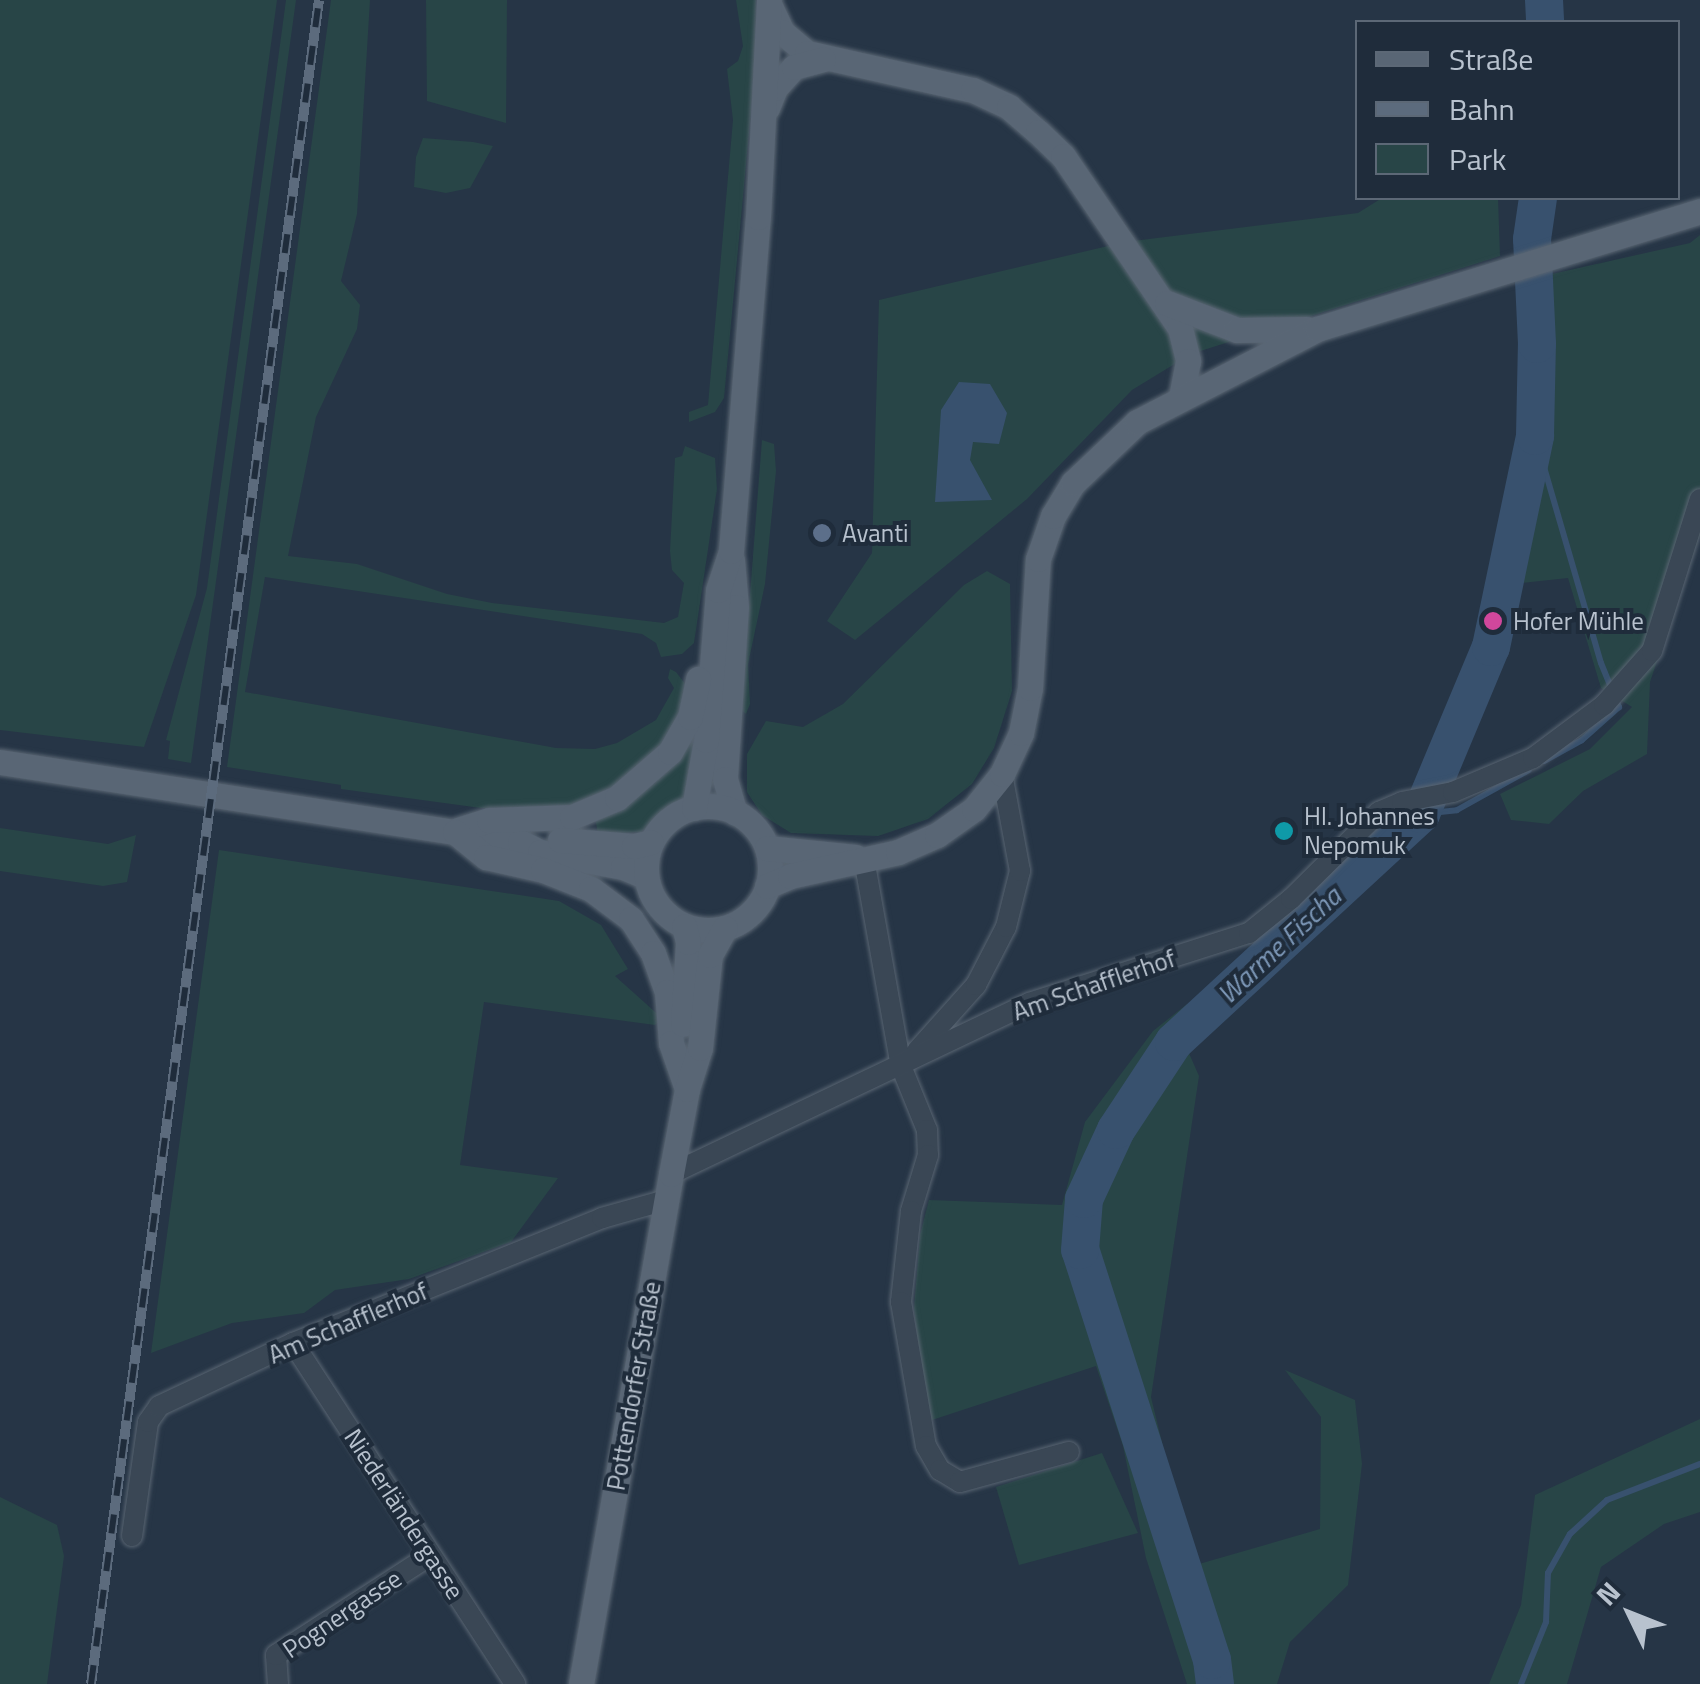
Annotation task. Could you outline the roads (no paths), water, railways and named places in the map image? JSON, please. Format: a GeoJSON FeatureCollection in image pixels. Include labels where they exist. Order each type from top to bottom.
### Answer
{"type":"FeatureCollection","features":[{"type":"Feature","properties":{"kind":"main road"},"geometry":{"type":"LineString","coordinates":[[769,2],[782,32],[796,46],[823,60]]}},
{"type":"Feature","properties":{"kind":"main road"},"geometry":{"type":"LineString","coordinates":[[734,813],[726,779],[736,607],[731,550],[758,217],[769,2]]}},
{"type":"Feature","properties":{"kind":"main road"},"geometry":{"type":"LineString","coordinates":[[761,121],[775,88],[786,75],[807,62],[823,60],[934,78],[1008,107],[1063,156],[1166,304],[1186,343],[1188,361],[1181,397]]}},
{"type":"Feature","properties":{"kind":"main road"},"geometry":{"type":"LineString","coordinates":[[767,886],[790,876],[898,852],[937,835],[974,808],[1002,774],[1022,732],[1030,688],[1038,558],[1053,516],[1073,483],[1138,422],[1317,329],[1700,211]]}},
{"type":"Feature","properties":{"kind":"main road"},"geometry":{"type":"LineString","coordinates":[[1166,304],[1237,330],[1317,329]]}},
{"type":"Feature","properties":{"kind":"main road"},"geometry":{"type":"LineString","coordinates":[[694,808],[706,740],[718,590],[731,550]]}},
{"type":"Feature","properties":{"kind":"main road"},"geometry":{"type":"LineString","coordinates":[[455,832],[489,820],[572,817],[637,785],[682,736],[695,698],[701,654],[716,617]]}},
{"type":"Feature","properties":{"kind":"main road"},"geometry":{"type":"LineString","coordinates":[[0,762],[520,842],[540,852],[623,868],[646,878]]}},
{"type":"Feature","properties":{"kind":"main road"},"geometry":{"type":"LineString","coordinates":[[713,806],[734,813],[759,832],[767,848],[767,886],[751,912],[725,928],[684,926],[659,907],[646,878],[652,842],[676,814],[713,806]]}},
{"type":"Feature","properties":{"kind":"main road"},"geometry":{"type":"LineString","coordinates":[[455,832],[486,857],[543,870],[592,889],[631,920],[653,953],[666,992],[671,1043],[687,1089]]}},
{"type":"Feature","properties":{"kind":"main road"},"geometry":{"type":"LineString","coordinates":[[520,842],[543,838],[634,846],[652,842]]}},
{"type":"Feature","properties":{"kind":"main road"},"geometry":{"type":"LineString","coordinates":[[767,848],[864,859]]}},
{"type":"Feature","properties":{"kind":"main road","name":"Pottendorfer Straße"},"geometry":{"type":"LineString","coordinates":[[684,926],[688,942],[681,1047],[687,1089]]}},
{"type":"Feature","properties":{"kind":"main road","name":"Pottendorfer Straße"},"geometry":{"type":"LineString","coordinates":[[581,1684],[666,1200],[687,1089],[700,1048],[710,955],[725,928]]}},
{"type":"Feature","properties":{"kind":"street","name":"Am Schafflerhof"},"geometry":{"type":"LineString","coordinates":[[671,1174],[1029,1003],[1249,933],[1290,899],[1379,812],[1402,802],[1453,792],[1533,758],[1611,698],[1652,651],[1700,499]]}},
{"type":"Feature","properties":{"kind":"street"},"geometry":{"type":"LineString","coordinates":[[901,1066],[939,1030],[976,985],[1006,926],[1020,871],[1002,774]]}},
{"type":"Feature","properties":{"kind":"street"},"geometry":{"type":"LineString","coordinates":[[864,859],[901,1066],[927,1130],[928,1155],[912,1210],[901,1302],[926,1446],[940,1470],[960,1482],[1069,1452]]}},
{"type":"Feature","properties":{"kind":"street","name":"Am Schafflerhof"},"geometry":{"type":"LineString","coordinates":[[132,1536],[148,1422],[159,1406],[293,1343],[666,1200]]}},
{"type":"Feature","properties":{"kind":"street","name":"Niederländergasse"},"geometry":{"type":"LineString","coordinates":[[293,1343],[515,1684]]}},
{"type":"Feature","properties":{"kind":"street","name":"Pognergasse"},"geometry":{"type":"LineString","coordinates":[[278,1684],[276,1655],[429,1556]]}},
{"type":"Feature","properties":{"kind":"water"},"geometry":{"type":"Polygon","coordinates":[[[959,382],[990,384],[1007,413],[999,444],[973,442],[970,460],[992,500],[935,502],[941,410],[959,382]]]}},
{"type":"Feature","properties":{"kind":"waterway","name":"Warme Fischa"},"geometry":{"type":"LineString","coordinates":[[1544,0],[1545,20]]}},
{"type":"Feature","properties":{"kind":"waterway","name":"Warme Fischa"},"geometry":{"type":"LineString","coordinates":[[1215,1684],[1212,1660],[1080,1250],[1084,1199],[1116,1130],[1174,1042],[1421,814],[1491,647],[1535,436],[1537,344],[1532,239],[1538,200]]}},
{"type":"Feature","properties":{"kind":"waterway"},"geometry":{"type":"LineString","coordinates":[[1535,436],[1601,663],[1619,707],[1582,740],[1544,761]]}},
{"type":"Feature","properties":{"kind":"waterway"},"geometry":{"type":"LineString","coordinates":[[1421,814],[1457,810],[1529,770]]}},
{"type":"Feature","properties":{"kind":"waterway"},"geometry":{"type":"LineString","coordinates":[[1521,1684],[1546,1622],[1548,1573],[1570,1534],[1607,1500],[1700,1464]]}},
{"type":"Feature","properties":{"kind":"railway"},"geometry":{"type":"LineString","coordinates":[[91,1684],[319,0]]}},
{"type":"Feature","properties":{"kind":"place","name":"Avanti"},"geometry":{"type":"Point","coordinates":[822,533]}},
{"type":"Feature","properties":{"kind":"place","name":"Hofer Mühle"},"geometry":{"type":"Point","coordinates":[1493,621]}},
{"type":"Feature","properties":{"kind":"place","name":"Hl. Johannes Nepomuk"},"geometry":{"type":"Point","coordinates":[1284,831]}}]}
